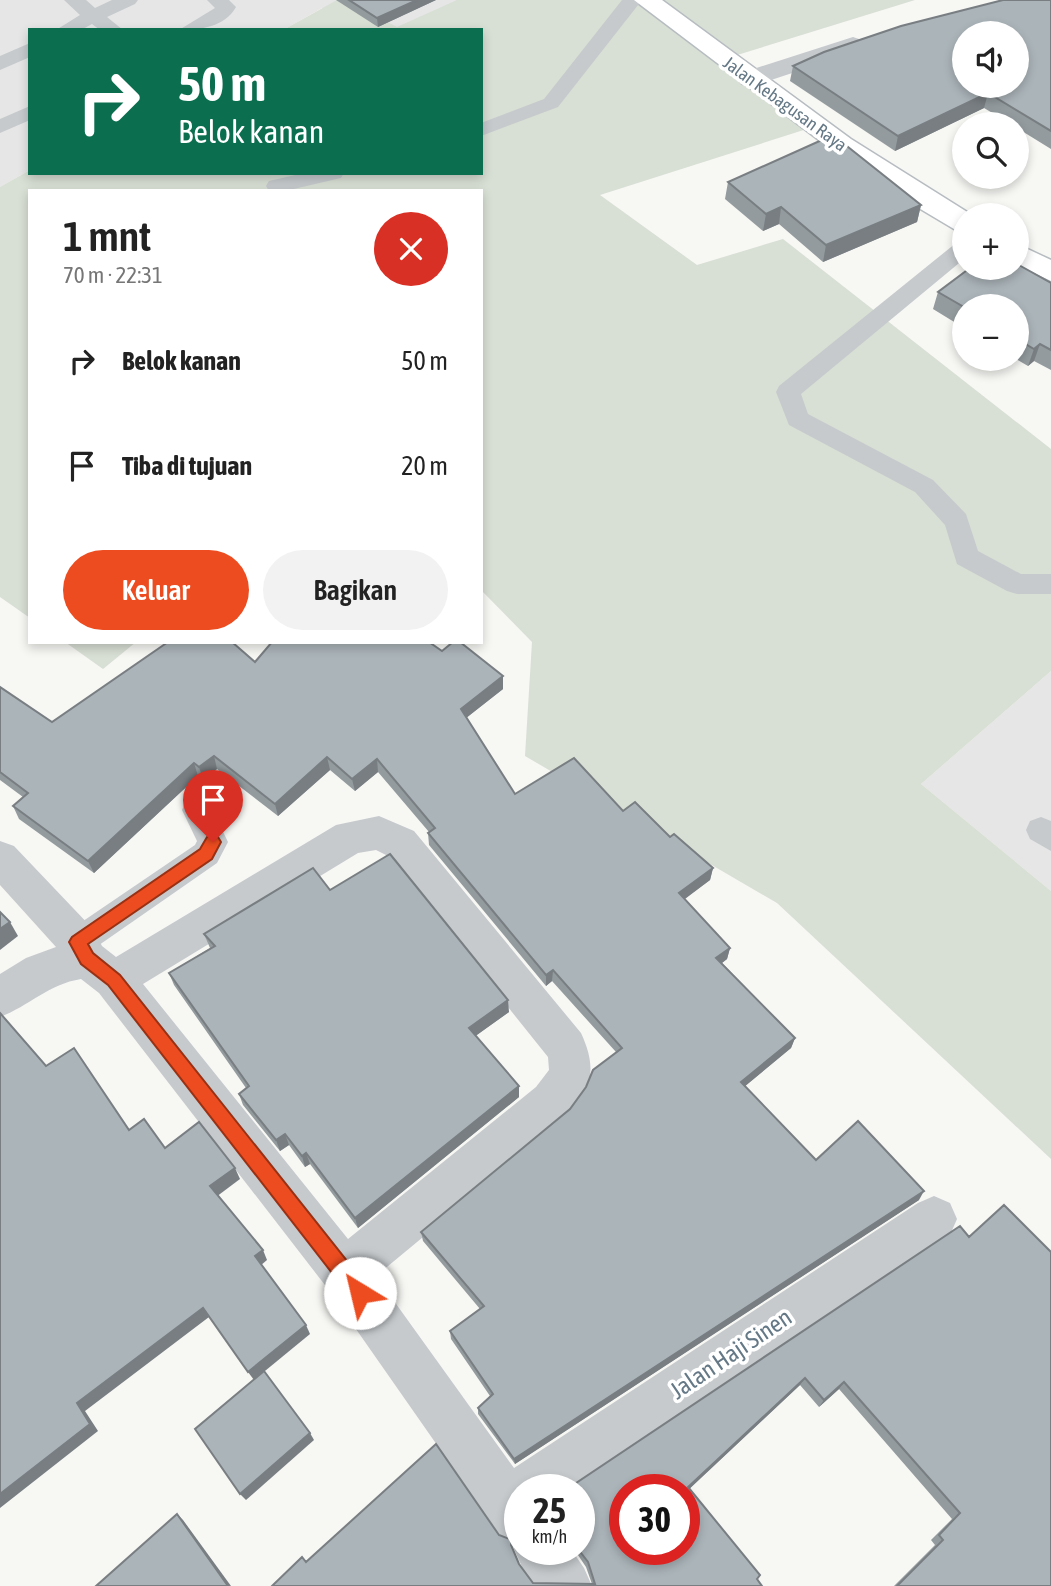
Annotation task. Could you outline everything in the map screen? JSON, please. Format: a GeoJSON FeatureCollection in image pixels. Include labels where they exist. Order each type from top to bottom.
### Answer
{"type":"FeatureCollection","features":[{"type":"Feature","properties":{"kind":"main road","name":"Jalan Kebagusan Raya"},"geometry":{"type":"LineString","coordinates":[[646,0],[750,79],[888,177],[952,216]]}},
{"type":"Feature","properties":{"kind":"main road"},"geometry":{"type":"LineString","coordinates":[[1029,260],[1051,272]]}},
{"type":"Feature","properties":{"kind":"street"},"geometry":{"type":"LineString","coordinates":[[750,79],[876,38]]}},
{"type":"Feature","properties":{"kind":"street"},"geometry":{"type":"LineString","coordinates":[[0,998],[29,976],[54,964],[93,960],[350,837],[379,834],[400,843],[566,1047],[572,1063],[564,1088],[552,1102],[345,1272]]}},
{"type":"Feature","properties":{"kind":"street","name":"Jalan Haji Sinen"},"geometry":{"type":"LineString","coordinates":[[0,858],[93,960],[345,1272],[504,1483]]}},
{"type":"Feature","properties":{"kind":"street","name":"Jalan Haji Sinen"},"geometry":{"type":"LineString","coordinates":[[559,1474],[934,1219]]}},
{"type":"Feature","properties":{"kind":"street"},"geometry":{"type":"LineString","coordinates":[[551,1565],[566,1586]]}},
{"type":"Feature","properties":{"kind":"lane"},"geometry":{"type":"LineString","coordinates":[[74,0],[110,28]]}},
{"type":"Feature","properties":{"kind":"lane"},"geometry":{"type":"LineString","coordinates":[[70,28],[128,0]]}},
{"type":"Feature","properties":{"kind":"lane"},"geometry":{"type":"LineString","coordinates":[[192,28],[224,10],[226,7],[217,0]]}},
{"type":"Feature","properties":{"kind":"lane"},"geometry":{"type":"LineString","coordinates":[[483,129],[551,103],[632,0]]}},
{"type":"Feature","properties":{"kind":"lane"},"geometry":{"type":"LineString","coordinates":[[0,64],[28,50]]}},
{"type":"Feature","properties":{"kind":"lane"},"geometry":{"type":"LineString","coordinates":[[0,127],[28,113]]}},
{"type":"Feature","properties":{"kind":"lane"},"geometry":{"type":"LineString","coordinates":[[276,186],[324,175]]}},
{"type":"Feature","properties":{"kind":"lane"},"geometry":{"type":"LineString","coordinates":[[952,258],[788,393],[798,419],[924,486],[957,521],[966,557],[1017,584],[1051,584]]}},
{"type":"Feature","properties":{"kind":"lane"},"geometry":{"type":"LineString","coordinates":[[93,960],[206,854],[213,842],[197,810]]}},
{"type":"Feature","properties":{"kind":"shaded area"},"geometry":{"type":"Polygon","coordinates":[[[0,0],[481,0],[422,28],[353,28],[322,8],[287,28],[28,28],[28,171],[0,187],[0,0]]]}},
{"type":"Feature","properties":{"kind":"shaded area"},"geometry":{"type":"Polygon","coordinates":[[[337,0],[345,0],[397,27],[457,0],[915,0],[721,60],[813,127],[600,195],[697,265],[783,239],[1051,449],[1051,671],[921,784],[1051,891],[1051,1159],[777,903],[525,756],[532,642],[483,592],[483,189],[28,189],[28,617],[0,597],[0,187],[28,171],[28,175],[483,175],[483,28],[287,28],[337,0]]]}},
{"type":"Feature","properties":{"kind":"shaded area"},"geometry":{"type":"Polygon","coordinates":[[[68,644],[134,644],[103,669],[68,644]]]}},
{"type":"Feature","properties":{"kind":"shaded area"},"geometry":{"type":"Polygon","coordinates":[[[1051,671],[1051,891],[921,784],[1051,671]]]}},
{"type":"Feature","properties":{"kind":"building"},"geometry":{"type":"Polygon","coordinates":[[[349,0],[417,0],[377,18],[349,0]]]}},
{"type":"Feature","properties":{"kind":"building"},"geometry":{"type":"Polygon","coordinates":[[[1003,0],[1051,0],[1051,131],[1029,118],[1029,112],[1020,112],[996,98],[1029,98],[1029,21],[952,21],[952,98],[978,98],[898,136],[793,66],[824,52],[901,26],[1003,0]]]}},
{"type":"Feature","properties":{"kind":"building"},"geometry":{"type":"Polygon","coordinates":[[[833,135],[921,205],[826,245],[781,207],[766,214],[728,182],[833,135]]]}},
{"type":"Feature","properties":{"kind":"building"},"geometry":{"type":"Polygon","coordinates":[[[1029,271],[1051,283],[1051,350],[1040,344],[1034,349],[1029,346],[1029,294],[952,294],[952,300],[938,292],[954,280],[1029,280],[1029,271]]]}},
{"type":"Feature","properties":{"kind":"building"},"geometry":{"type":"Polygon","coordinates":[[[165,644],[234,644],[255,662],[270,644],[432,644],[442,651],[451,644],[463,644],[503,676],[461,709],[515,794],[574,758],[623,811],[635,802],[670,837],[674,834],[713,868],[679,893],[730,948],[716,958],[795,1038],[741,1082],[816,1160],[858,1121],[924,1191],[514,1459],[478,1408],[493,1394],[450,1331],[484,1306],[421,1232],[570,1109],[586,1087],[593,1070],[622,1048],[553,970],[546,975],[428,833],[435,828],[377,759],[352,779],[327,757],[275,804],[214,756],[199,767],[194,763],[88,861],[13,806],[28,793],[0,772],[0,687],[52,722],[165,644]]]}},
{"type":"Feature","properties":{"kind":"building"},"geometry":{"type":"Polygon","coordinates":[[[390,854],[508,1000],[469,1028],[519,1086],[355,1218],[306,1153],[302,1156],[285,1134],[276,1140],[239,1094],[249,1086],[169,973],[215,946],[204,934],[313,868],[330,890],[390,854]]]}},
{"type":"Feature","properties":{"kind":"building"},"geometry":{"type":"Polygon","coordinates":[[[0,912],[10,922],[0,929],[0,912]]]}},
{"type":"Feature","properties":{"kind":"building"},"geometry":{"type":"Polygon","coordinates":[[[0,1013],[46,1066],[74,1048],[129,1130],[144,1119],[165,1148],[199,1122],[235,1168],[210,1186],[263,1250],[255,1256],[306,1325],[248,1372],[203,1308],[77,1403],[90,1424],[0,1494],[0,1013]]]}},
{"type":"Feature","properties":{"kind":"building"},"geometry":{"type":"Polygon","coordinates":[[[1004,1205],[1051,1252],[1051,1586],[897,1586],[943,1540],[939,1535],[960,1513],[844,1382],[824,1400],[805,1378],[700,1476],[609,1474],[609,1565],[700,1565],[700,1502],[760,1575],[757,1579],[762,1586],[272,1586],[302,1557],[306,1562],[436,1444],[499,1535],[504,1537],[504,1565],[520,1565],[533,1583],[595,1584],[589,1565],[595,1565],[595,1474],[589,1474],[960,1226],[969,1237],[1004,1205]]]}},
{"type":"Feature","properties":{"kind":"building"},"geometry":{"type":"Polygon","coordinates":[[[264,1371],[310,1433],[240,1494],[195,1429],[264,1371]]]}},
{"type":"Feature","properties":{"kind":"building"},"geometry":{"type":"Polygon","coordinates":[[[177,1514],[228,1586],[96,1586],[177,1514]]]}},
{"type":"Feature","properties":{"kind":"route"},"geometry":{"type":"LineString","coordinates":[[213,842],[206,854],[78,942],[87,959],[114,980],[360,1293]]}}]}
